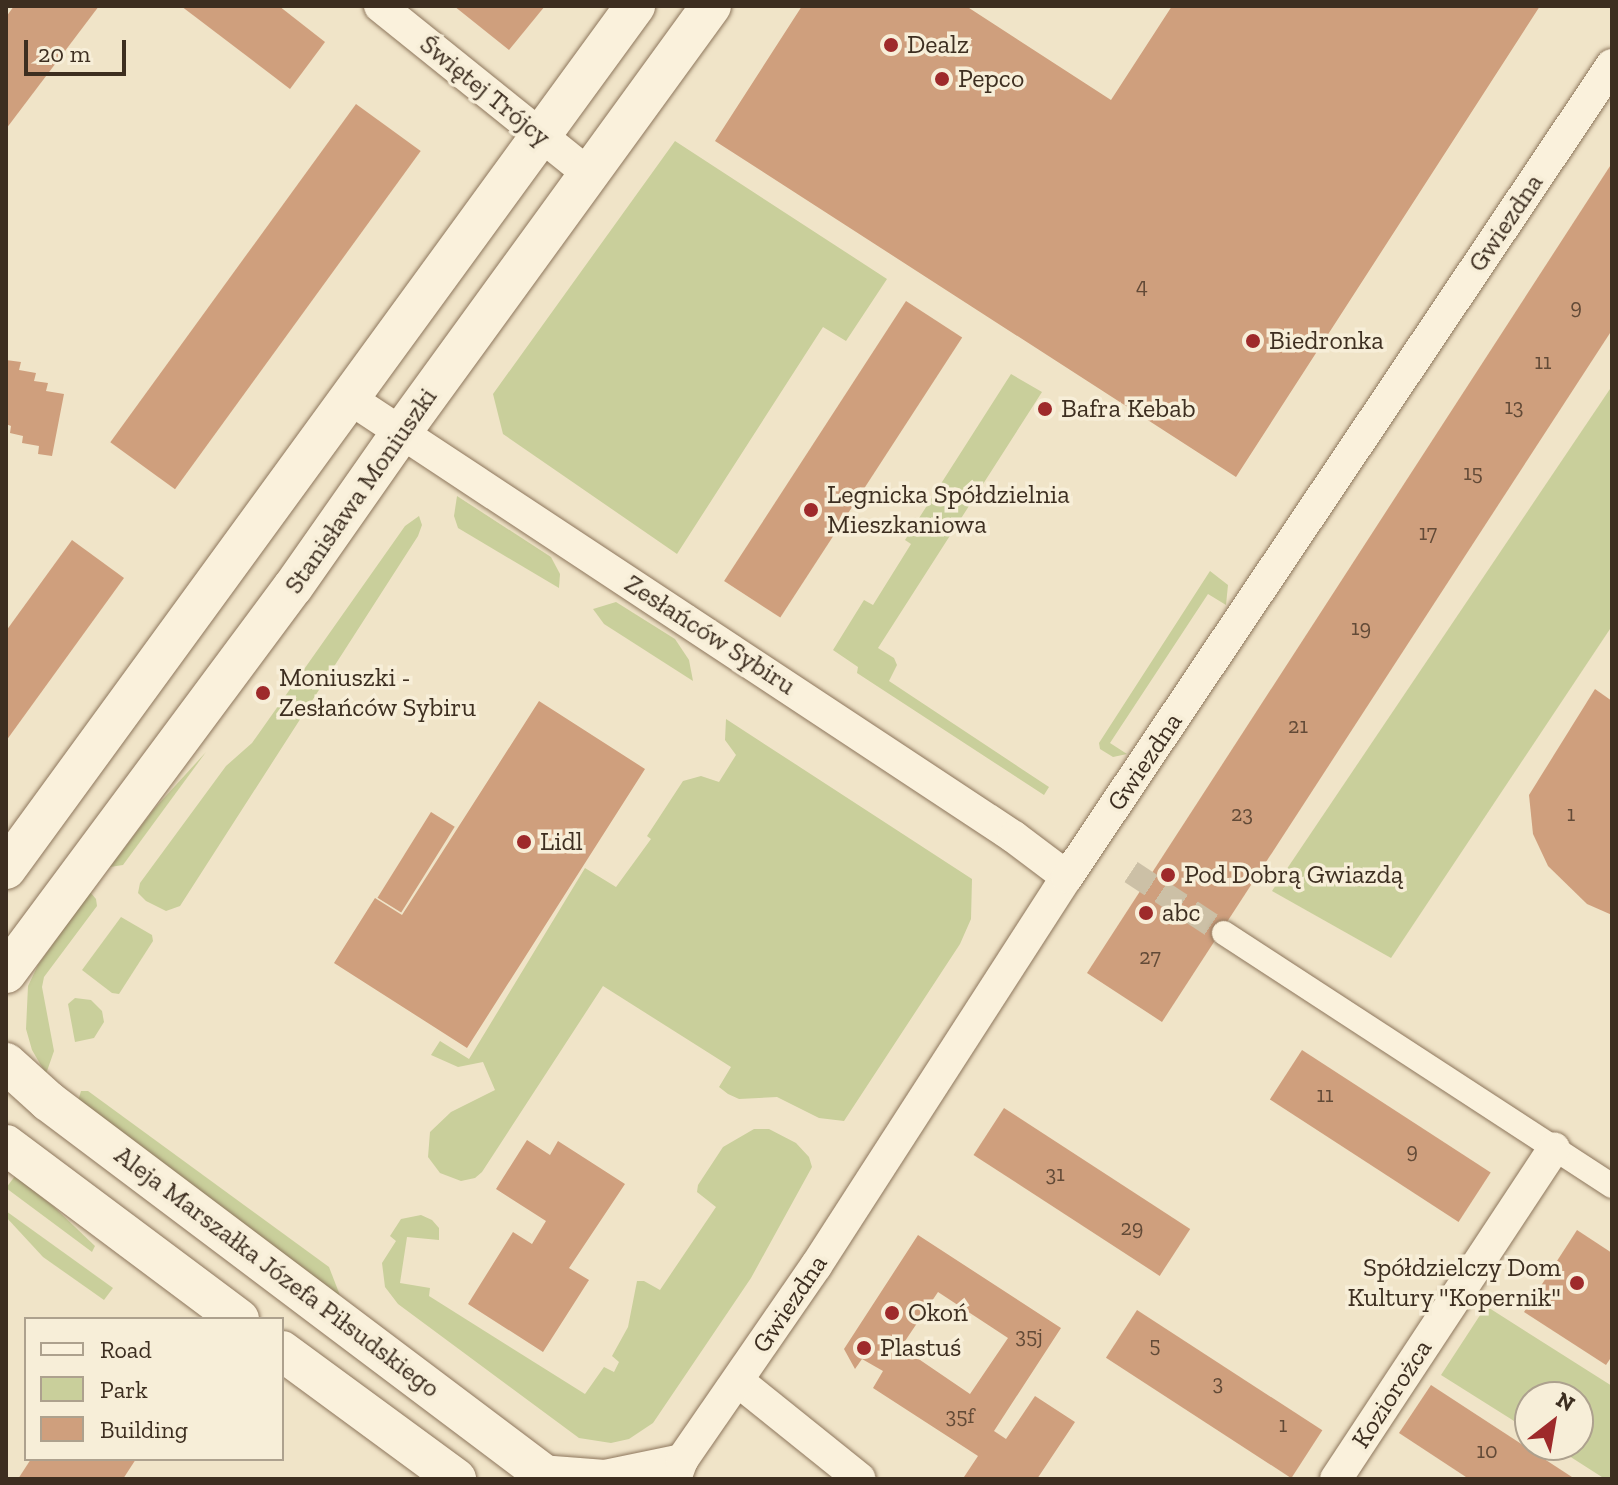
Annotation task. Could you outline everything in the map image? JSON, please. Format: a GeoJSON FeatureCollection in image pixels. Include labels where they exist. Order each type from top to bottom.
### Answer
{"type":"FeatureCollection","features":[{"type":"Feature","properties":{"kind":"street","name":"Świętej Trójcy"},"geometry":{"type":"LineString","coordinates":[[380,6],[590,175]]}},
{"type":"Feature","properties":{"kind":"street"},"geometry":{"type":"LineString","coordinates":[[8,864],[635,6]]}},
{"type":"Feature","properties":{"kind":"street","name":"Stanisława Moniuszki"},"geometry":{"type":"LineString","coordinates":[[6,973],[293,587],[400,434],[711,6]]}},
{"type":"Feature","properties":{"kind":"street","name":"Gwiezdna"},"geometry":{"type":"LineString","coordinates":[[671,1473],[738,1381],[1067,877],[1612,65]]}},
{"type":"Feature","properties":{"kind":"street","name":"Zesłańców Sybiru"},"geometry":{"type":"LineString","coordinates":[[349,398],[788,686],[1014,837],[1067,877]]}},
{"type":"Feature","properties":{"kind":"street"},"geometry":{"type":"LineString","coordinates":[[1224,933],[1612,1186]]}},
{"type":"Feature","properties":{"kind":"street","name":"Aleja Marszałka Józefa Piłsudskiego"},"geometry":{"type":"LineString","coordinates":[[6,1063],[48,1101],[545,1475]]}},
{"type":"Feature","properties":{"kind":"street"},"geometry":{"type":"LineString","coordinates":[[6,1145],[236,1317]]}},
{"type":"Feature","properties":{"kind":"street","name":"Koziorożca"},"geometry":{"type":"LineString","coordinates":[[1336,1479],[1554,1149]]}},
{"type":"Feature","properties":{"kind":"street"},"geometry":{"type":"LineString","coordinates":[[284,1352],[456,1479]]}},
{"type":"Feature","properties":{"kind":"street"},"geometry":{"type":"LineString","coordinates":[[738,1381],[860,1479]]}},
{"type":"Feature","properties":{"kind":"street"},"geometry":{"type":"LineString","coordinates":[[545,1475],[671,1473]]}},
{"type":"Feature","properties":{"kind":"green space"},"geometry":{"type":"Polygon","coordinates":[[[675,141],[887,279],[846,341],[823,327],[677,554],[503,434],[493,394],[675,141]]]}},
{"type":"Feature","properties":{"kind":"green space"},"geometry":{"type":"Polygon","coordinates":[[[1011,374],[1042,392],[878,648],[894,658],[897,665],[889,681],[1049,787],[1044,795],[857,673],[858,667],[833,650],[864,600],[873,605],[911,544],[905,540],[1011,374]]]}},
{"type":"Feature","properties":{"kind":"green space"},"geometry":{"type":"Polygon","coordinates":[[[1612,386],[1612,626],[1391,958],[1272,891],[1612,386]]]}},
{"type":"Feature","properties":{"kind":"green space"},"geometry":{"type":"Polygon","coordinates":[[[457,496],[551,557],[560,574],[559,588],[458,528],[454,516],[457,496]]]}},
{"type":"Feature","properties":{"kind":"green space"},"geometry":{"type":"Polygon","coordinates":[[[419,516],[422,525],[418,536],[180,906],[166,911],[146,901],[138,893],[140,883],[226,766],[252,743],[405,526],[419,516]]]}},
{"type":"Feature","properties":{"kind":"green space"},"geometry":{"type":"Polygon","coordinates":[[[1210,571],[1228,585],[1226,605],[1208,594],[1110,743],[1127,754],[1113,757],[1100,749],[1099,743],[1210,571]]]}},
{"type":"Feature","properties":{"kind":"green space"},"geometry":{"type":"Polygon","coordinates":[[[616,602],[675,639],[689,660],[693,681],[604,624],[593,609],[616,602]]]}},
{"type":"Feature","properties":{"kind":"green space"},"geometry":{"type":"Polygon","coordinates":[[[726,719],[972,879],[971,919],[960,944],[844,1121],[819,1118],[777,1097],[739,1099],[728,1094],[719,1087],[731,1067],[603,986],[482,1172],[475,1178],[461,1181],[440,1173],[428,1157],[430,1132],[451,1112],[495,1090],[483,1062],[458,1067],[431,1055],[440,1041],[469,1059],[585,868],[616,887],[651,839],[647,836],[683,781],[701,776],[719,782],[736,755],[725,740],[726,719]]]}},
{"type":"Feature","properties":{"kind":"green space"},"geometry":{"type":"Polygon","coordinates":[[[206,752],[123,865],[110,867],[154,809],[206,752]]]}},
{"type":"Feature","properties":{"kind":"green space"},"geometry":{"type":"Polygon","coordinates":[[[90,892],[97,906],[44,977],[42,987],[54,1051],[46,1074],[32,1050],[26,1029],[28,986],[38,965],[90,892]]]}},
{"type":"Feature","properties":{"kind":"green space"},"geometry":{"type":"Polygon","coordinates":[[[121,917],[152,935],[153,941],[119,994],[112,993],[82,970],[121,917]]]}},
{"type":"Feature","properties":{"kind":"green space"},"geometry":{"type":"Polygon","coordinates":[[[75,998],[91,1000],[102,1011],[104,1022],[94,1038],[75,1042],[68,1004],[75,998]]]}},
{"type":"Feature","properties":{"kind":"green space"},"geometry":{"type":"Polygon","coordinates":[[[81,1091],[88,1091],[329,1267],[341,1298],[78,1101],[81,1091]]]}},
{"type":"Feature","properties":{"kind":"green space"},"geometry":{"type":"Polygon","coordinates":[[[754,1129],[769,1129],[796,1143],[809,1157],[812,1167],[751,1278],[653,1423],[629,1439],[611,1443],[579,1438],[398,1304],[385,1287],[382,1263],[396,1241],[390,1236],[401,1219],[421,1215],[432,1220],[439,1228],[439,1240],[407,1237],[400,1283],[430,1288],[429,1296],[585,1394],[604,1367],[614,1372],[619,1362],[612,1356],[628,1327],[637,1281],[644,1281],[660,1290],[716,1207],[697,1192],[698,1185],[723,1147],[754,1129]]]}},
{"type":"Feature","properties":{"kind":"green space"},"geometry":{"type":"Polygon","coordinates":[[[15,1176],[53,1206],[95,1246],[92,1252],[6,1188],[15,1176]]]}},
{"type":"Feature","properties":{"kind":"green space"},"geometry":{"type":"Polygon","coordinates":[[[6,1211],[113,1288],[104,1300],[43,1257],[6,1217],[6,1211]]]}},
{"type":"Feature","properties":{"kind":"green space"},"geometry":{"type":"Polygon","coordinates":[[[1486,1306],[1612,1386],[1612,1479],[1605,1479],[1577,1461],[1594,1461],[1594,1381],[1514,1381],[1514,1421],[1441,1375],[1486,1306]]]}},
{"type":"Feature","properties":{"kind":"building"},"geometry":{"type":"Polygon","coordinates":[[[14,6],[99,6],[6,129],[6,17],[14,6]]]}},
{"type":"Feature","properties":{"kind":"building"},"geometry":{"type":"Polygon","coordinates":[[[181,6],[279,6],[325,42],[290,89],[181,6]]]}},
{"type":"Feature","properties":{"kind":"building"},"geometry":{"type":"Polygon","coordinates":[[[454,6],[545,6],[509,50],[454,6]]]}},
{"type":"Feature","properties":{"kind":"building"},"geometry":{"type":"Polygon","coordinates":[[[802,6],[966,6],[1111,100],[1172,6],[1540,6],[1236,477],[715,141],[802,6]]]}},
{"type":"Feature","properties":{"kind":"building"},"geometry":{"type":"Polygon","coordinates":[[[356,104],[421,151],[175,489],[110,442],[356,104]]]}},
{"type":"Feature","properties":{"kind":"building"},"geometry":{"type":"Polygon","coordinates":[[[1612,163],[1612,330],[1162,1022],[1087,973],[1612,163]]]}},
{"type":"Feature","properties":{"kind":"building","name":"Legnicka Spółdzielnia Mieszkaniowa"},"geometry":{"type":"Polygon","coordinates":[[[906,301],[962,337],[780,618],[724,581],[906,301]]]}},
{"type":"Feature","properties":{"kind":"building"},"geometry":{"type":"Polygon","coordinates":[[[6,360],[21,362],[19,370],[36,373],[34,381],[48,383],[46,391],[64,394],[52,456],[38,454],[39,446],[22,443],[23,436],[10,433],[11,426],[6,424],[6,360]]]}},
{"type":"Feature","properties":{"kind":"building"},"geometry":{"type":"Polygon","coordinates":[[[72,540],[124,578],[6,741],[6,631],[72,540]]]}},
{"type":"Feature","properties":{"kind":"building"},"geometry":{"type":"Polygon","coordinates":[[[1595,689],[1612,701],[1612,915],[1587,904],[1548,866],[1533,834],[1529,795],[1595,689]]]}},
{"type":"Feature","properties":{"kind":"building","name":"Lidl"},"geometry":{"type":"Polygon","coordinates":[[[539,701],[645,769],[467,1048],[334,963],[375,898],[402,915],[539,701]]]}},
{"type":"Feature","properties":{"kind":"building"},"geometry":{"type":"Polygon","coordinates":[[[431,812],[455,827],[401,912],[377,898],[431,812]]]}},
{"type":"Feature","properties":{"kind":"building"},"geometry":{"type":"Polygon","coordinates":[[[1302,1050],[1491,1173],[1459,1222],[1270,1099],[1302,1050]]]}},
{"type":"Feature","properties":{"kind":"building"},"geometry":{"type":"Polygon","coordinates":[[[1004,1108],[1190,1229],[1160,1276],[974,1155],[1004,1108]]]}},
{"type":"Feature","properties":{"kind":"building"},"geometry":{"type":"Polygon","coordinates":[[[527,1140],[550,1155],[558,1141],[625,1184],[569,1268],[589,1280],[543,1352],[468,1304],[513,1232],[532,1244],[546,1221],[496,1189],[527,1140]]]}},
{"type":"Feature","properties":{"kind":"building","name":"Spółdzielczy Dom Kultury \"Kopernik\""},"geometry":{"type":"Polygon","coordinates":[[[1577,1230],[1612,1253],[1612,1356],[1606,1365],[1524,1312],[1577,1230]]]}},
{"type":"Feature","properties":{"kind":"building"},"geometry":{"type":"Polygon","coordinates":[[[918,1235],[1061,1328],[994,1431],[1006,1439],[1035,1396],[1075,1422],[1037,1479],[967,1479],[964,1477],[978,1456],[873,1388],[883,1371],[862,1359],[855,1369],[844,1349],[918,1235]],[[938,1292],[901,1347],[970,1394],[1008,1338],[938,1292]]]}},
{"type":"Feature","properties":{"kind":"building"},"geometry":{"type":"Polygon","coordinates":[[[1137,1310],[1322,1430],[1291,1478],[1106,1358],[1137,1310]]]}},
{"type":"Feature","properties":{"kind":"building"},"geometry":{"type":"Polygon","coordinates":[[[1431,1385],[1514,1439],[1514,1461],[1547,1461],[1575,1479],[1469,1479],[1399,1433],[1431,1385]]]}},
{"type":"Feature","properties":{"kind":"building"},"geometry":{"type":"Polygon","coordinates":[[[30,1461],[135,1461],[123,1479],[18,1479],[30,1461]]]}},
{"type":"Feature","properties":{"kind":"tunnel"},"geometry":{"type":"LineString","coordinates":[[1131,872],[1224,933]]}},
{"type":"Feature","properties":{"kind":"place","name":"Dealz"},"geometry":{"type":"Point","coordinates":[891,45]}},
{"type":"Feature","properties":{"kind":"place","name":"Pepco"},"geometry":{"type":"Point","coordinates":[942,79]}},
{"type":"Feature","properties":{"kind":"place","name":"Biedronka"},"geometry":{"type":"Point","coordinates":[1253,341]}},
{"type":"Feature","properties":{"kind":"place","name":"Bafra Kebab"},"geometry":{"type":"Point","coordinates":[1045,409]}},
{"type":"Feature","properties":{"kind":"place","name":"Legnicka Spółdzielnia Mieszkaniowa"},"geometry":{"type":"Point","coordinates":[811,510]}},
{"type":"Feature","properties":{"kind":"place","name":"Moniuszki - Zesłańców Sybiru"},"geometry":{"type":"Point","coordinates":[263,693]}},
{"type":"Feature","properties":{"kind":"place","name":"Lidl"},"geometry":{"type":"Point","coordinates":[524,842]}},
{"type":"Feature","properties":{"kind":"place","name":"Pod Dobrą Gwiazdą"},"geometry":{"type":"Point","coordinates":[1168,875]}},
{"type":"Feature","properties":{"kind":"place","name":"abc"},"geometry":{"type":"Point","coordinates":[1146,913]}},
{"type":"Feature","properties":{"kind":"place","name":"Spółdzielczy Dom Kultury \"Kopernik\""},"geometry":{"type":"Point","coordinates":[1577,1283]}},
{"type":"Feature","properties":{"kind":"place","name":"Okoń"},"geometry":{"type":"Point","coordinates":[892,1313]}},
{"type":"Feature","properties":{"kind":"place","name":"Plastuś"},"geometry":{"type":"Point","coordinates":[864,1348]}}]}
